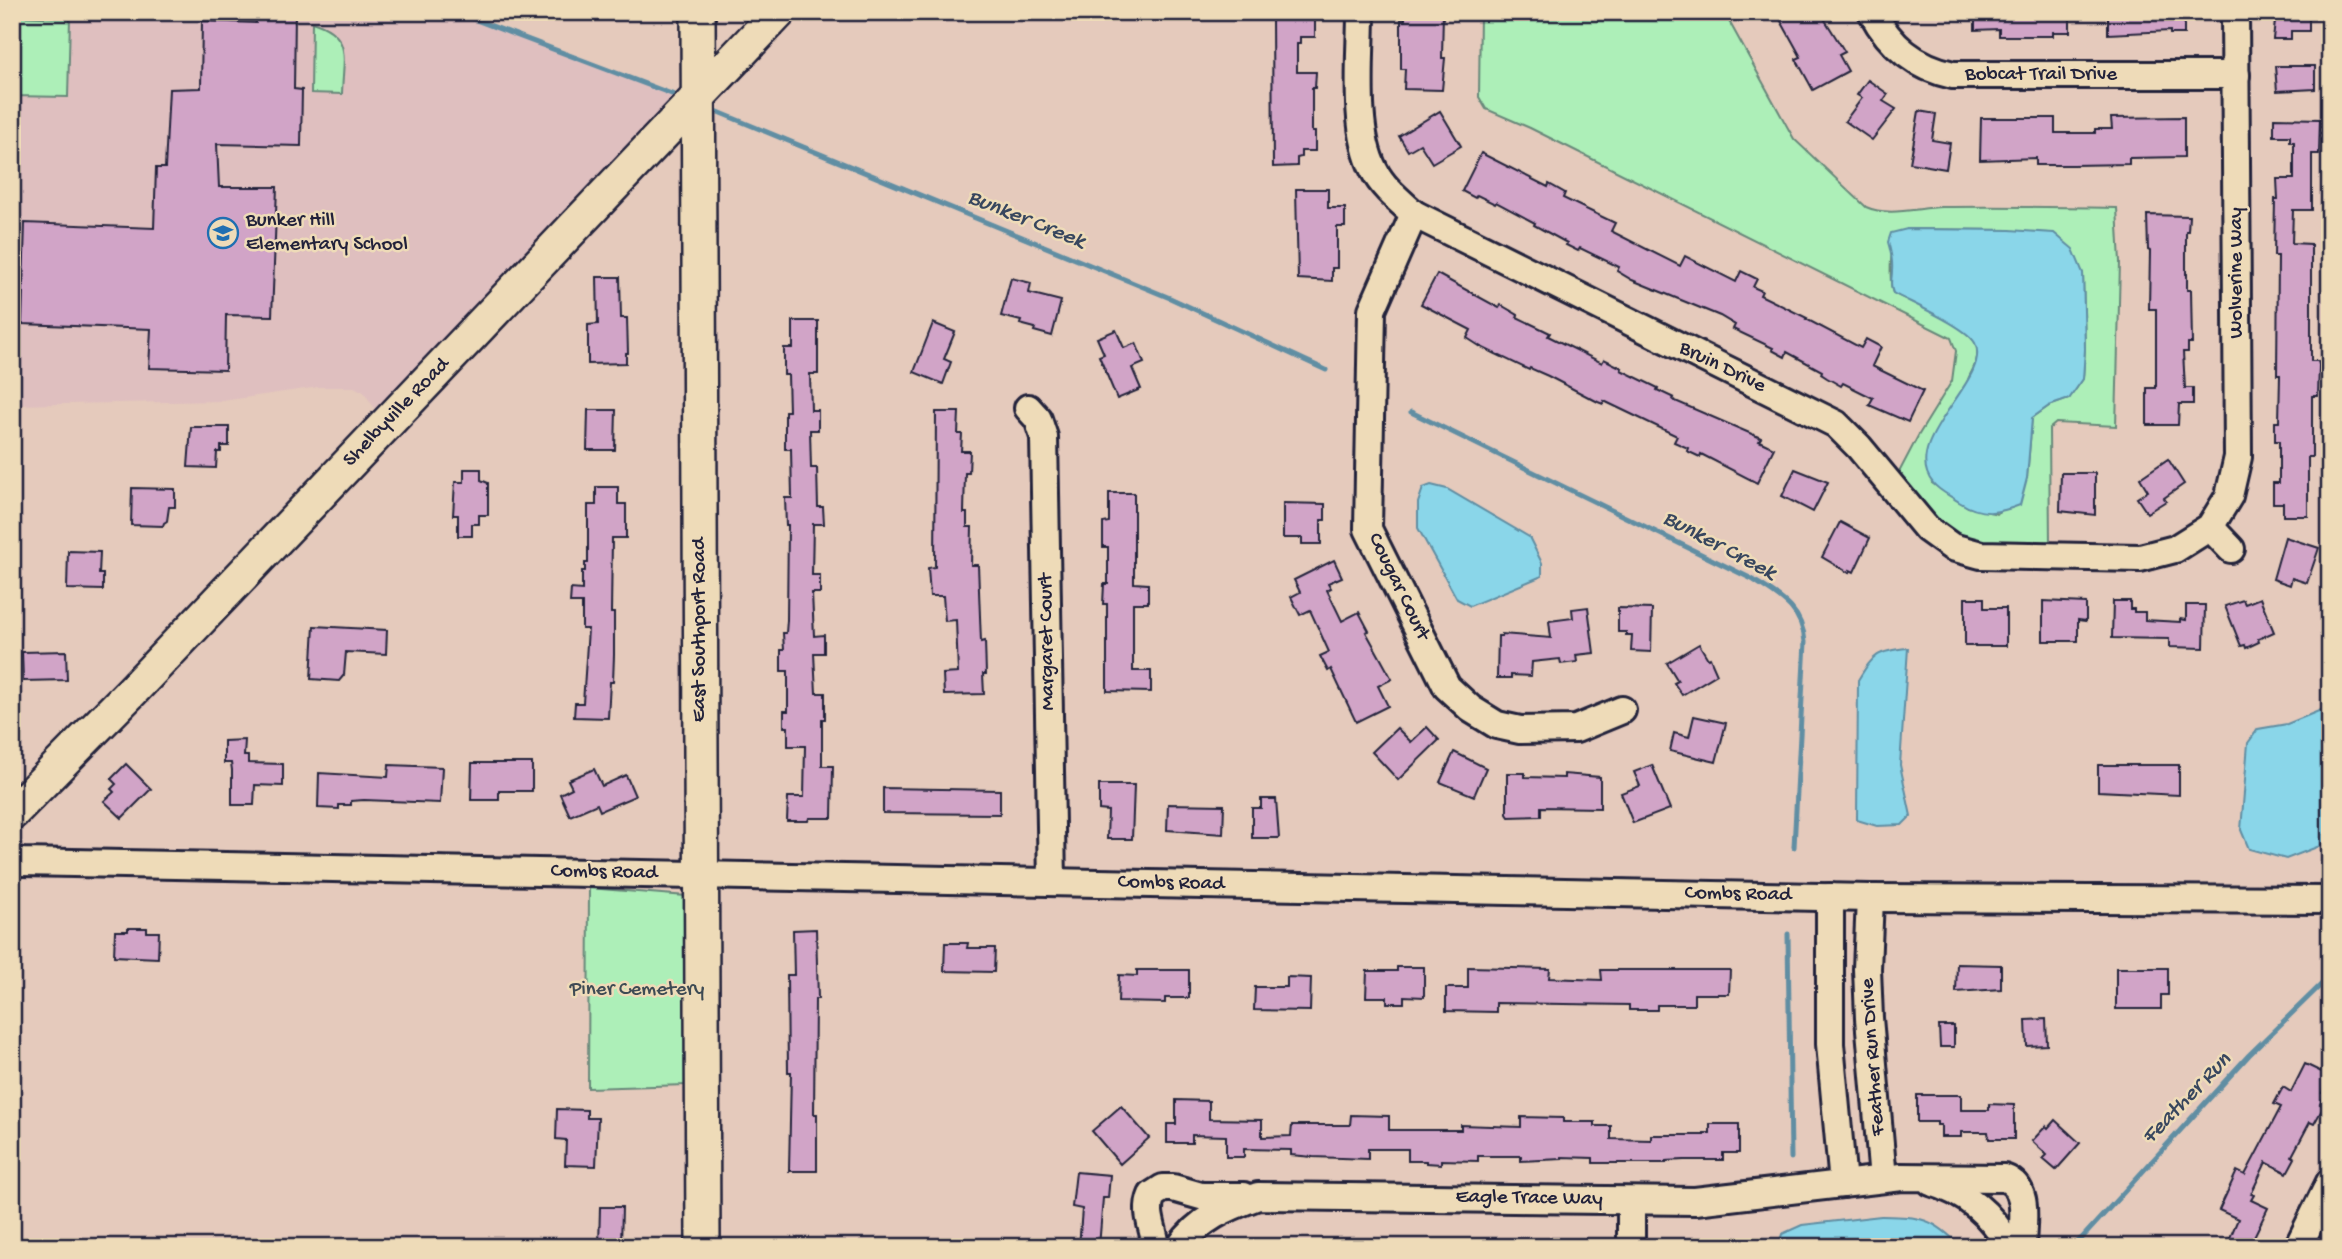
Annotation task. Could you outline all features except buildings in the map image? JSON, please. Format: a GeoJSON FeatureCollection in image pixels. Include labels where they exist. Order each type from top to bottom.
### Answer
{"type":"FeatureCollection","features":[{"type":"Feature","properties":{"kind":"main road","name":"East Southport Road"},"geometry":{"type":"LineString","coordinates":[[698,12],[704,1247]]}},
{"type":"Feature","properties":{"kind":"main road","name":"Shelbyville Road"},"geometry":{"type":"LineString","coordinates":[[12,813],[133,690],[779,12]]}},
{"type":"Feature","properties":{"kind":"street","name":"Bruin Drive"},"geometry":{"type":"LineString","coordinates":[[1360,12],[1361,116],[1365,146],[1374,171],[1396,199],[1414,214],[1836,424],[1859,447],[1927,529],[1952,547],[1981,555],[2140,558],[2175,550],[2210,527]]}},
{"type":"Feature","properties":{"kind":"street","name":"Bobcat Trail Drive"},"geometry":{"type":"LineString","coordinates":[[1872,12],[1893,44],[1903,53],[1922,65],[1953,75],[2236,75]]}},
{"type":"Feature","properties":{"kind":"street","name":"Wolverine Way"},"geometry":{"type":"LineString","coordinates":[[2210,527],[2229,496],[2238,457],[2235,12]]}},
{"type":"Feature","properties":{"kind":"street","name":"Cougar Court"},"geometry":{"type":"LineString","coordinates":[[1414,214],[1372,310],[1368,529],[1447,687],[1471,709],[1496,725],[1520,730],[1576,729],[1622,710]]}},
{"type":"Feature","properties":{"kind":"street","name":"Margaret Court"},"geometry":{"type":"LineString","coordinates":[[1027,408],[1038,419],[1044,437],[1052,882]]}},
{"type":"Feature","properties":{"kind":"street"},"geometry":{"type":"LineString","coordinates":[[2210,527],[2231,549]]}},
{"type":"Feature","properties":{"kind":"street","name":"Combs Road"},"geometry":{"type":"LineString","coordinates":[[12,860],[1870,898],[2327,900]]}},
{"type":"Feature","properties":{"kind":"street","name":"Feather Run Drive"},"geometry":{"type":"LineString","coordinates":[[1830,897],[1830,1044],[1843,1184]]}},
{"type":"Feature","properties":{"kind":"street","name":"Feather Run Drive"},"geometry":{"type":"LineString","coordinates":[[1870,898],[1867,969],[1869,1017],[1883,1179]]}},
{"type":"Feature","properties":{"kind":"street"},"geometry":{"type":"LineString","coordinates":[[1919,1177],[1949,1188],[1974,1204],[1997,1226],[2010,1247]]}},
{"type":"Feature","properties":{"kind":"street"},"geometry":{"type":"LineString","coordinates":[[1883,1179],[2004,1178],[2013,1182],[2020,1189],[2022,1198],[2022,1247]]}},
{"type":"Feature","properties":{"kind":"street","name":"Eagle Trace Way"},"geometry":{"type":"LineString","coordinates":[[1183,1242],[1208,1218],[1234,1204],[1258,1196],[1711,1201],[1883,1179]]}},
{"type":"Feature","properties":{"kind":"street"},"geometry":{"type":"LineString","coordinates":[[2298,1247],[2330,1182]]}},
{"type":"Feature","properties":{"kind":"street"},"geometry":{"type":"LineString","coordinates":[[1156,1247],[1154,1230],[1147,1213],[1152,1195],[1159,1190],[1173,1188],[1205,1196],[1258,1196]]}},
{"type":"Feature","properties":{"kind":"street"},"geometry":{"type":"LineString","coordinates":[[1630,1247],[1631,1201]]}},
{"type":"Feature","properties":{"kind":"shaded area"},"geometry":{"type":"Polygon","coordinates":[[[12,12],[454,12],[677,96],[385,425],[364,392],[354,387],[319,387],[222,401],[12,405],[12,12]]]}},
{"type":"Feature","properties":{"kind":"green space"},"geometry":{"type":"Polygon","coordinates":[[[1480,12],[1724,12],[1794,139],[1866,207],[1893,212],[1941,207],[2117,208],[2120,262],[2116,426],[2056,423],[2049,429],[2050,546],[1987,545],[1947,532],[1896,478],[1952,381],[1956,351],[1951,338],[1530,128],[1486,109],[1479,97],[1480,12]],[[1907,229],[1893,251],[1891,262],[1893,293],[1963,331],[1972,338],[1977,349],[1976,362],[1932,483],[1968,507],[1997,514],[2027,478],[2032,418],[2049,406],[2069,399],[2083,379],[2085,349],[2083,273],[2010,230],[1907,229]]]}},
{"type":"Feature","properties":{"kind":"green space"},"geometry":{"type":"Polygon","coordinates":[[[12,16],[70,18],[68,97],[12,96],[12,16]]]}},
{"type":"Feature","properties":{"kind":"green space"},"geometry":{"type":"Polygon","coordinates":[[[312,22],[325,27],[340,41],[344,58],[342,94],[311,93],[312,22]]]}},
{"type":"Feature","properties":{"kind":"green space","name":"Piner Cemetery"},"geometry":{"type":"Polygon","coordinates":[[[589,888],[686,896],[686,1085],[588,1088],[589,888]]]}},
{"type":"Feature","properties":{"kind":"water"},"geometry":{"type":"Polygon","coordinates":[[[1907,229],[2054,233],[2073,249],[2083,273],[2083,379],[2069,399],[2049,406],[2032,418],[2027,478],[2020,505],[1996,512],[1967,507],[1938,488],[1925,466],[1927,448],[1971,374],[1977,358],[1975,343],[1961,330],[1893,293],[1892,260],[1888,242],[1891,233],[1907,229]]]}},
{"type":"Feature","properties":{"kind":"water"},"geometry":{"type":"Polygon","coordinates":[[[1431,485],[1447,489],[1529,537],[1542,563],[1542,576],[1470,606],[1457,599],[1418,528],[1418,503],[1423,488],[1431,485]]]}},
{"type":"Feature","properties":{"kind":"water"},"geometry":{"type":"Polygon","coordinates":[[[1908,648],[1900,765],[1911,816],[1902,825],[1877,826],[1857,820],[1858,680],[1877,655],[1908,648]]]}},
{"type":"Feature","properties":{"kind":"water"},"geometry":{"type":"Polygon","coordinates":[[[2326,708],[2325,844],[2286,859],[2249,849],[2241,830],[2248,743],[2258,729],[2287,724],[2326,708]]]}},
{"type":"Feature","properties":{"kind":"water"},"geometry":{"type":"Polygon","coordinates":[[[1881,1216],[1916,1218],[1934,1224],[1961,1247],[1778,1247],[1782,1234],[1802,1225],[1881,1216]]]}},
{"type":"Feature","properties":{"kind":"waterway","name":"Bunker Creek"},"geometry":{"type":"LineString","coordinates":[[455,12],[677,96]]}},
{"type":"Feature","properties":{"kind":"waterway","name":"Bunker Creek"},"geometry":{"type":"LineString","coordinates":[[711,109],[1170,298],[1326,370]]}},
{"type":"Feature","properties":{"kind":"waterway","name":"Bunker Creek"},"geometry":{"type":"LineString","coordinates":[[1411,412],[1752,579],[1788,604],[1799,620],[1805,642],[1794,847]]}},
{"type":"Feature","properties":{"kind":"waterway","name":"Bunker Creek"},"geometry":{"type":"LineString","coordinates":[[1788,934],[1791,1158]]}},
{"type":"Feature","properties":{"kind":"waterway","name":"Feather Run"},"geometry":{"type":"LineString","coordinates":[[2069,1247],[2082,1238],[2249,1055],[2330,976]]}},
{"type":"Feature","properties":{"kind":"place","name":"Bunker Hill Elementary School"},"geometry":{"type":"Point","coordinates":[223,233]}}]}
